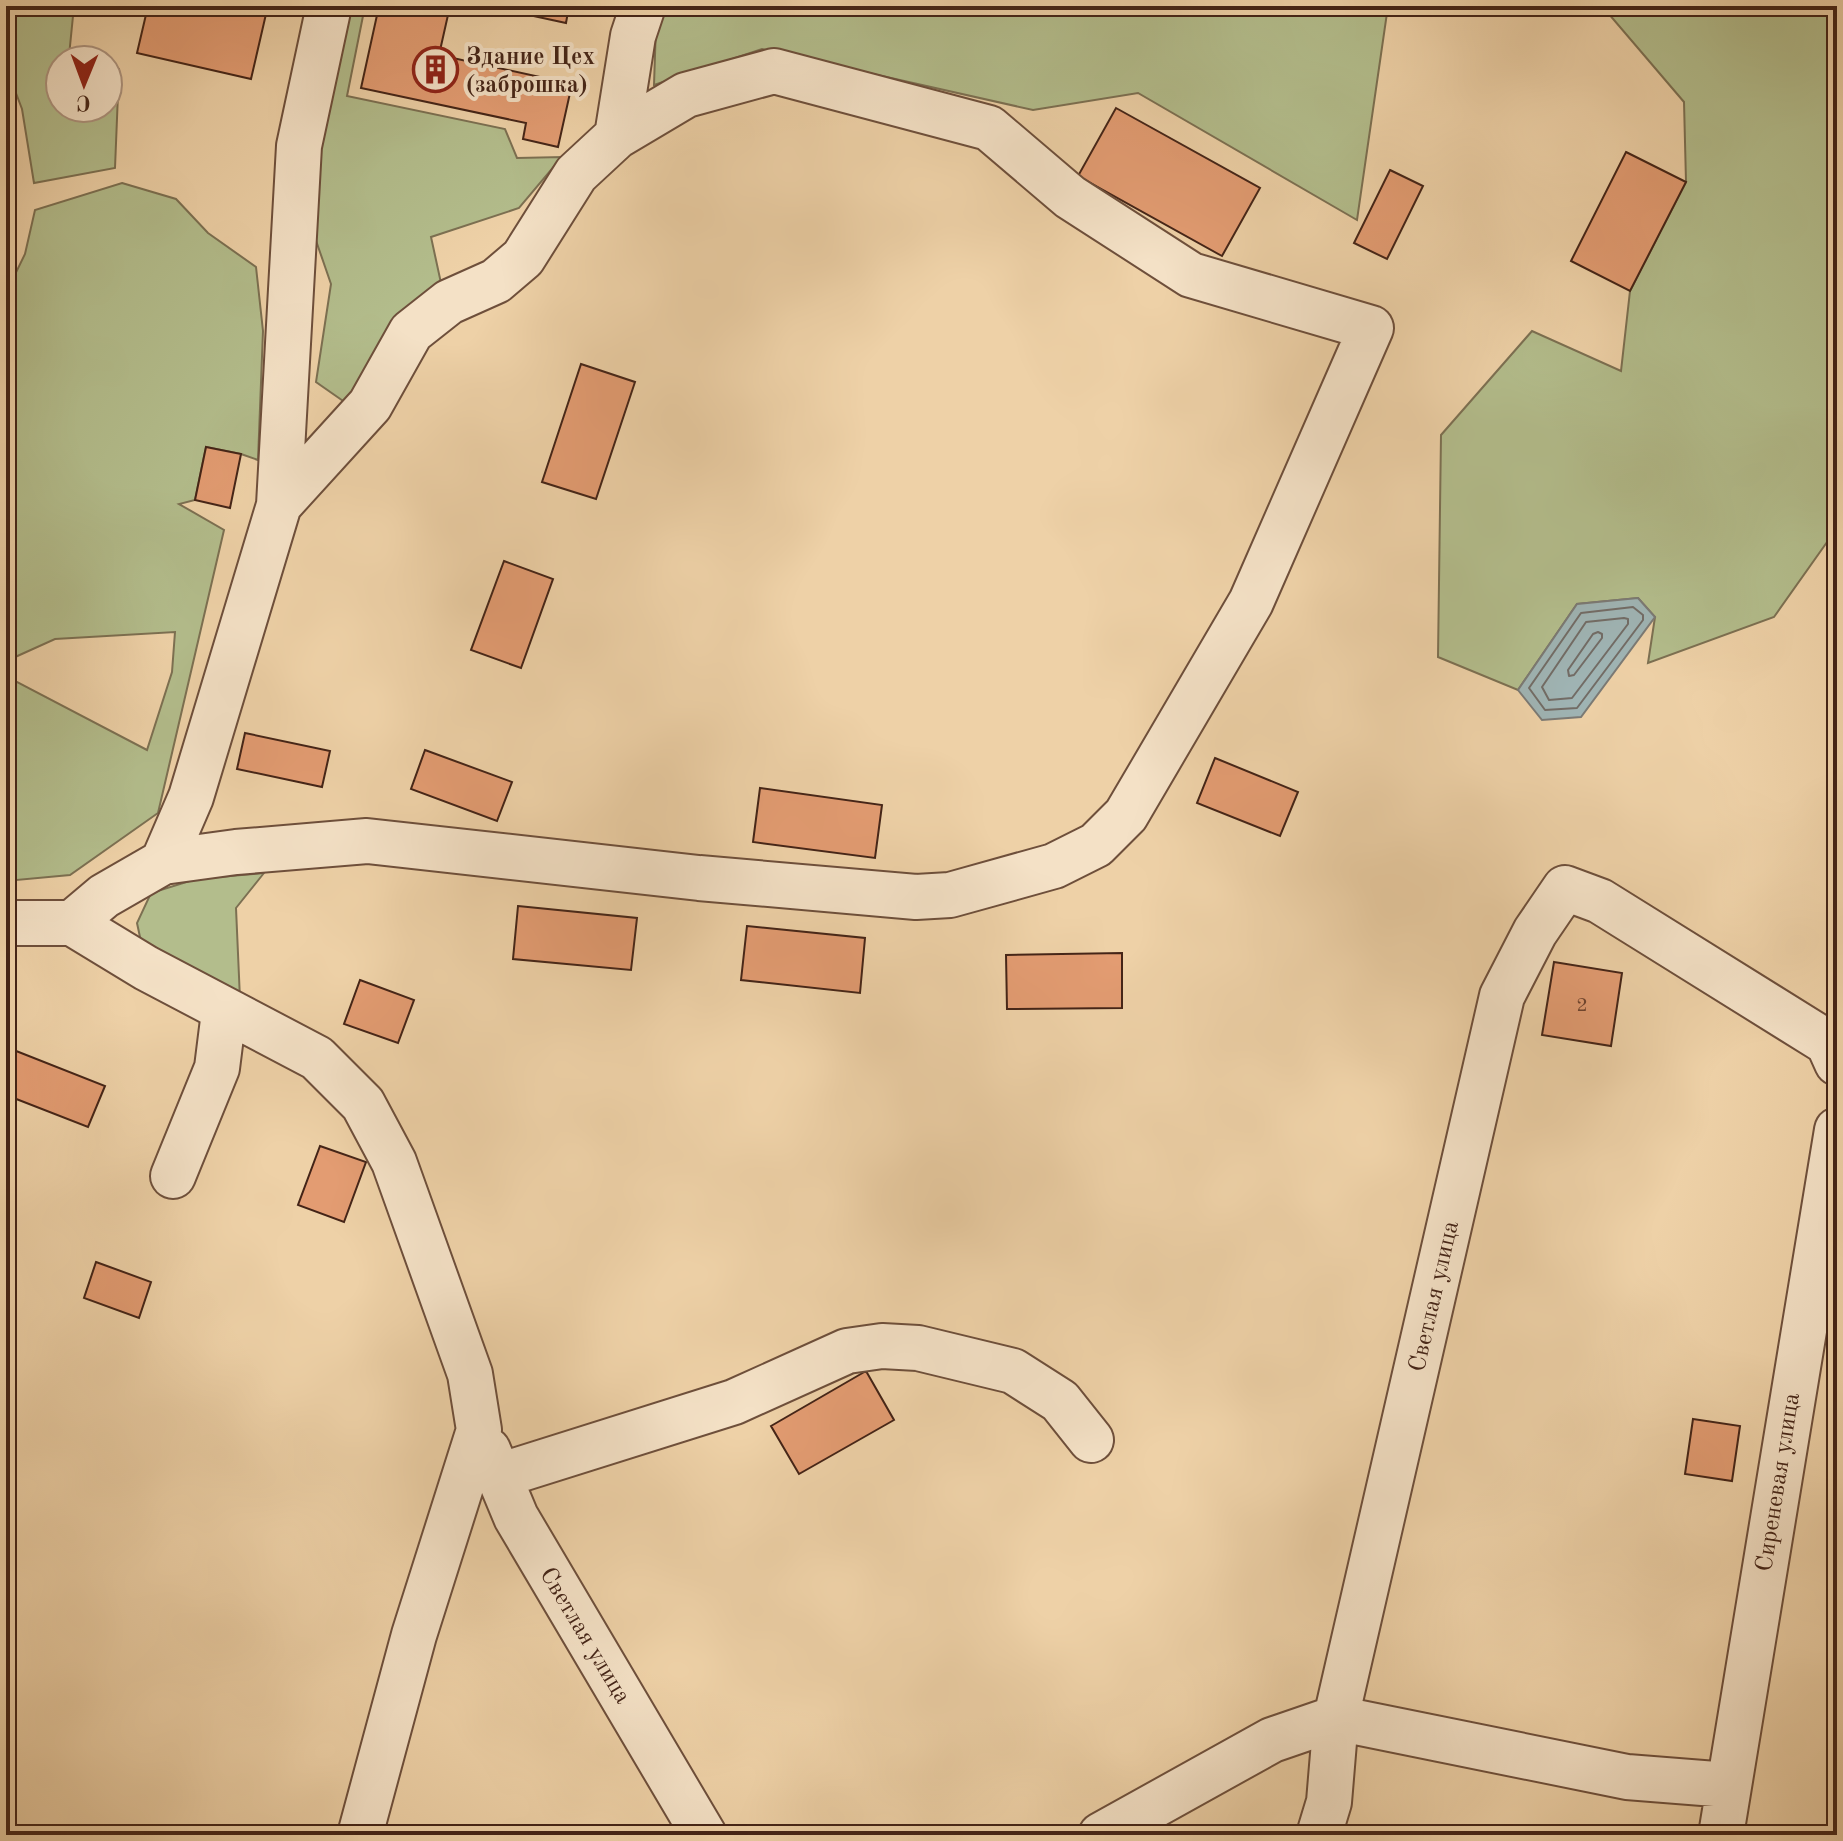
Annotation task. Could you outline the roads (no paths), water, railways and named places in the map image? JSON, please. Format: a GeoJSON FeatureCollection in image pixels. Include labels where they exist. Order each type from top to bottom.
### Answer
{"type":"FeatureCollection","features":[{"type":"Feature","properties":{"kind":"street"},"geometry":{"type":"LineString","coordinates":[[163,862],[191,797],[279,505],[299,146],[329,6]]}},
{"type":"Feature","properties":{"kind":"street"},"geometry":{"type":"LineString","coordinates":[[617,136],[633,36],[643,6]]}},
{"type":"Feature","properties":{"kind":"street"},"geometry":{"type":"LineString","coordinates":[[72,923],[104,896],[163,862],[236,852],[367,841],[699,878],[916,897],[950,895],[1054,866],[1096,845],[1126,815],[1244,615],[1371,328],[1191,275],[1070,197],[989,128],[774,71],[686,95],[617,136],[576,174],[523,258],[496,281],[449,302],[411,332],[370,405],[279,505]]}},
{"type":"Feature","properties":{"kind":"street","name":"Светлая улица"},"geometry":{"type":"LineString","coordinates":[[1319,1835],[1329,1802],[1336,1718],[1502,996],[1535,932],[1565,888],[1600,901],[1828,1043],[1837,1063]]}},
{"type":"Feature","properties":{"kind":"street"},"geometry":{"type":"LineString","coordinates":[[6,923],[72,923],[224,1012],[317,1058],[363,1104],[394,1162],[470,1374],[479,1430],[414,1635],[360,1835]]}},
{"type":"Feature","properties":{"kind":"street"},"geometry":{"type":"LineString","coordinates":[[173,1176],[217,1068],[224,1012]]}},
{"type":"Feature","properties":{"kind":"street","name":"Сиреневая улица"},"geometry":{"type":"LineString","coordinates":[[1721,1835],[1837,1130]]}},
{"type":"Feature","properties":{"kind":"street"},"geometry":{"type":"LineString","coordinates":[[499,1476],[734,1402],[847,1351],[882,1346],[918,1348],[1013,1371],[1060,1401],[1091,1440]]}},
{"type":"Feature","properties":{"kind":"street","name":"Светлая улица"},"geometry":{"type":"LineString","coordinates":[[479,1430],[516,1517],[704,1835]]}},
{"type":"Feature","properties":{"kind":"street"},"geometry":{"type":"LineString","coordinates":[[1101,1835],[1272,1740],[1336,1718],[1627,1777],[1728,1785]]}},
{"type":"Feature","properties":{"kind":"water"},"geometry":{"type":"Polygon","coordinates":[[[1638,598],[1655,617],[1581,717],[1542,720],[1518,690],[1577,604],[1638,598]]]}},
{"type":"Feature","properties":{"kind":"place","name":"Здание Цех (заброшка)"},"geometry":{"type":"Point","coordinates":[435,70]}}]}
